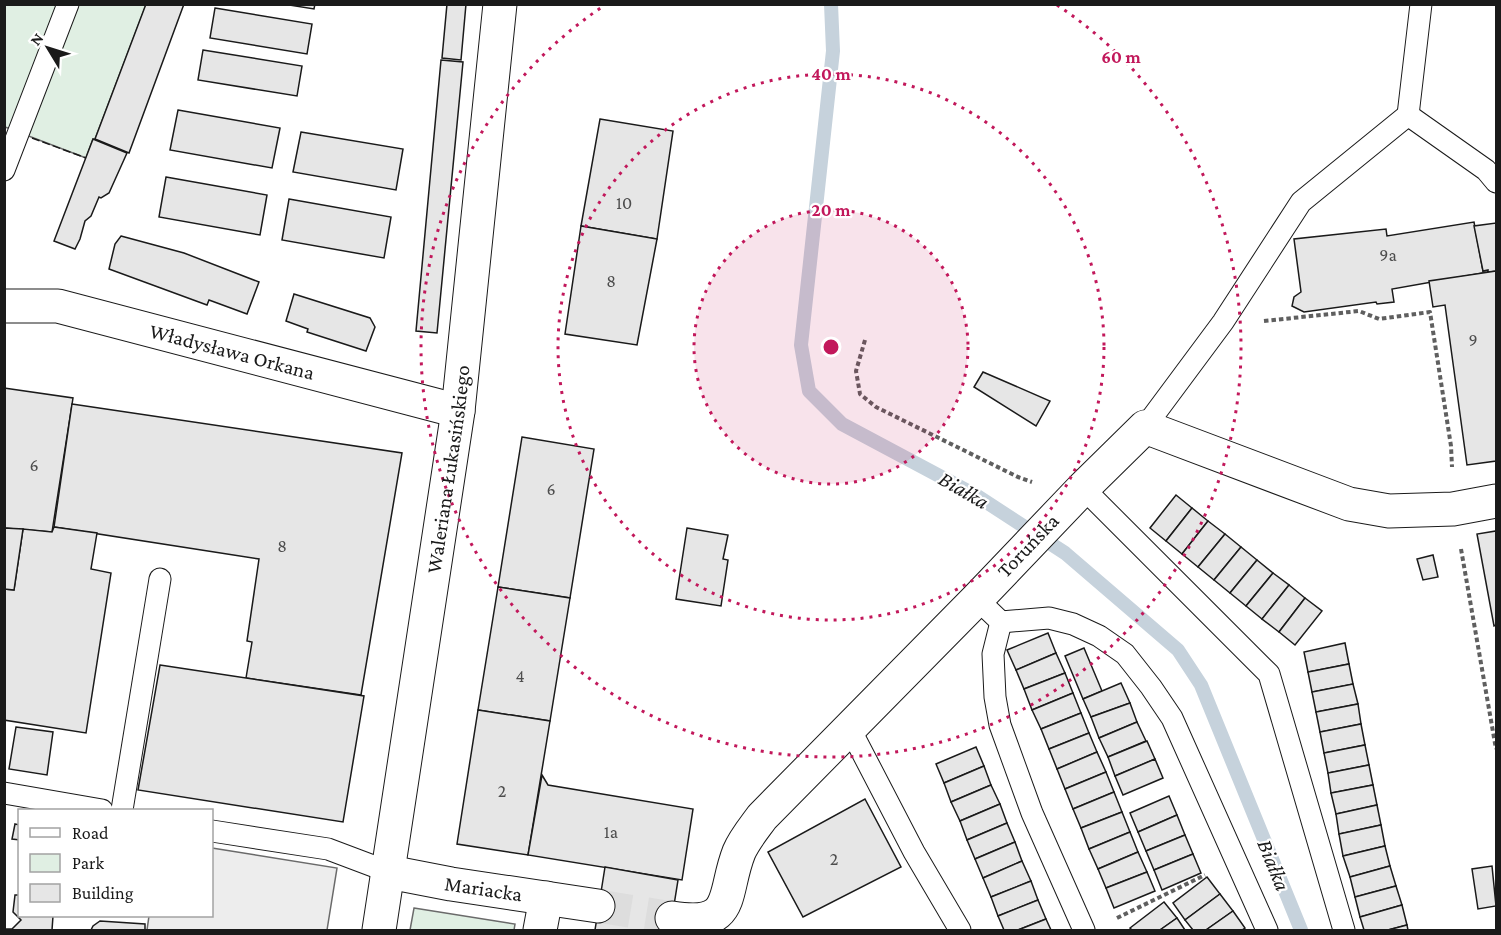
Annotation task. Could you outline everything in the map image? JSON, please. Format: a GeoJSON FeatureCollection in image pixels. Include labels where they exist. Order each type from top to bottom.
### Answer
{"type":"FeatureCollection","features":[{"type":"Feature","properties":{"kind":"street","name":"Waleriana Łukasińskiego"},"geometry":{"type":"LineString","coordinates":[[379,930],[458,411],[500,4]]}},
{"type":"Feature","properties":{"kind":"street","name":"Władysława Orkana"},"geometry":{"type":"LineString","coordinates":[[4,306],[58,306],[458,411]]}},
{"type":"Feature","properties":{"kind":"street","name":"Toruńska"},"geometry":{"type":"LineString","coordinates":[[672,918],[702,921],[717,913],[726,903],[739,851],[762,817],[1145,427]]}},
{"type":"Feature","properties":{"kind":"street"},"geometry":{"type":"LineString","coordinates":[[1145,427],[1349,504],[1389,511],[1454,508],[1497,501]]}},
{"type":"Feature","properties":{"kind":"street","name":"Mariacka"},"geometry":{"type":"LineString","coordinates":[[389,872],[546,898],[540,930]]}},
{"type":"Feature","properties":{"kind":"street"},"geometry":{"type":"LineString","coordinates":[[546,898],[598,906]]}},
{"type":"Feature","properties":{"kind":"lane"},"geometry":{"type":"LineString","coordinates":[[4,170],[68,4]]}},
{"type":"Feature","properties":{"kind":"lane"},"geometry":{"type":"LineString","coordinates":[[1145,427],[1223,322],[1301,202],[1408,115],[1421,4]]}},
{"type":"Feature","properties":{"kind":"lane"},"geometry":{"type":"LineString","coordinates":[[1408,115],[1486,170],[1497,182]]}},
{"type":"Feature","properties":{"kind":"lane"},"geometry":{"type":"LineString","coordinates":[[1075,496],[1269,674],[1344,930]]}},
{"type":"Feature","properties":{"kind":"lane"},"geometry":{"type":"LineString","coordinates":[[122,809],[160,579]]}},
{"type":"Feature","properties":{"kind":"lane"},"geometry":{"type":"LineString","coordinates":[[977,599],[1001,622],[1049,618],[1073,624],[1099,636],[1125,654],[1172,718],[1266,930]]}},
{"type":"Feature","properties":{"kind":"lane"},"geometry":{"type":"LineString","coordinates":[[1001,622],[993,654],[995,697],[1000,725],[1032,813],[1084,930]]}},
{"type":"Feature","properties":{"kind":"lane"},"geometry":{"type":"LineString","coordinates":[[849,727],[914,852],[960,930]]}},
{"type":"Feature","properties":{"kind":"lane"},"geometry":{"type":"LineString","coordinates":[[4,793],[96,809]]}},
{"type":"Feature","properties":{"kind":"lane"},"geometry":{"type":"LineString","coordinates":[[213,831],[328,849],[389,872]]}},
{"type":"Feature","properties":{"kind":"path"},"geometry":{"type":"LineString","coordinates":[[1223,322],[1267,321],[1359,311],[1379,319],[1430,312],[1451,446],[1454,508],[1497,749]]}},
{"type":"Feature","properties":{"kind":"path"},"geometry":{"type":"LineString","coordinates":[[865,340],[856,371],[860,394],[876,407],[1018,477],[1075,496]]}},
{"type":"Feature","properties":{"kind":"path"},"geometry":{"type":"LineString","coordinates":[[1111,921],[1235,861]]}},
{"type":"Feature","properties":{"kind":"green space"},"geometry":{"type":"Polygon","coordinates":[[[4,5],[146,5],[86,158],[5,127],[4,5]]]}},
{"type":"Feature","properties":{"kind":"green space"},"geometry":{"type":"Polygon","coordinates":[[[414,908],[515,924],[514,930],[410,930],[414,908]]]}},
{"type":"Feature","properties":{"kind":"shaded area"},"geometry":{"type":"Polygon","coordinates":[[[213,848],[337,868],[327,930],[147,930],[149,917],[213,917],[213,848]]]}},
{"type":"Feature","properties":{"kind":"building"},"geometry":{"type":"Polygon","coordinates":[[[146,4],[184,4],[129,153],[95,139],[146,4]]]}},
{"type":"Feature","properties":{"kind":"building"},"geometry":{"type":"Polygon","coordinates":[[[283,4],[315,4],[314,9],[283,4]]]}},
{"type":"Feature","properties":{"kind":"building"},"geometry":{"type":"Polygon","coordinates":[[[447,4],[466,4],[461,60],[442,58],[447,4]]]}},
{"type":"Feature","properties":{"kind":"building"},"geometry":{"type":"Polygon","coordinates":[[[215,8],[312,24],[307,54],[210,38],[215,8]]]}},
{"type":"Feature","properties":{"kind":"building"},"geometry":{"type":"Polygon","coordinates":[[[203,50],[302,66],[297,96],[198,80],[203,50]]]}},
{"type":"Feature","properties":{"kind":"building"},"geometry":{"type":"Polygon","coordinates":[[[441,60],[463,62],[437,333],[416,331],[441,60]]]}},
{"type":"Feature","properties":{"kind":"building"},"geometry":{"type":"Polygon","coordinates":[[[178,110],[280,128],[272,168],[170,150],[178,110]]]}},
{"type":"Feature","properties":{"kind":"building"},"geometry":{"type":"Polygon","coordinates":[[[600,119],[673,131],[657,239],[581,226],[600,119]]]}},
{"type":"Feature","properties":{"kind":"building"},"geometry":{"type":"Polygon","coordinates":[[[301,132],[403,149],[396,190],[293,172],[301,132]]]}},
{"type":"Feature","properties":{"kind":"building"},"geometry":{"type":"Polygon","coordinates":[[[93,139],[127,153],[109,193],[99,197],[91,216],[85,221],[75,249],[54,241],[93,139]]]}},
{"type":"Feature","properties":{"kind":"building"},"geometry":{"type":"Polygon","coordinates":[[[166,177],[267,195],[260,235],[159,217],[166,177]]]}},
{"type":"Feature","properties":{"kind":"building"},"geometry":{"type":"Polygon","coordinates":[[[289,199],[391,217],[384,258],[282,240],[289,199]]]}},
{"type":"Feature","properties":{"kind":"building"},"geometry":{"type":"Polygon","coordinates":[[[1474,222],[1483,271],[1488,270],[1488,272],[1392,289],[1394,302],[1377,304],[1376,302],[1304,312],[1292,306],[1294,297],[1301,292],[1294,239],[1386,229],[1387,236],[1474,222]]]}},
{"type":"Feature","properties":{"kind":"building"},"geometry":{"type":"Polygon","coordinates":[[[1496,223],[1496,271],[1483,271],[1474,226],[1496,223]]]}},
{"type":"Feature","properties":{"kind":"building"},"geometry":{"type":"Polygon","coordinates":[[[581,226],[657,239],[637,345],[565,334],[581,226]]]}},
{"type":"Feature","properties":{"kind":"building"},"geometry":{"type":"Polygon","coordinates":[[[121,236],[184,253],[259,282],[247,314],[209,300],[207,305],[109,269],[115,244],[121,236]]]}},
{"type":"Feature","properties":{"kind":"building"},"geometry":{"type":"Polygon","coordinates":[[[1496,271],[1496,461],[1467,465],[1445,305],[1433,307],[1429,281],[1496,271]]]}},
{"type":"Feature","properties":{"kind":"building"},"geometry":{"type":"Polygon","coordinates":[[[294,294],[370,318],[375,327],[366,351],[307,332],[308,329],[286,321],[294,294]]]}},
{"type":"Feature","properties":{"kind":"building"},"geometry":{"type":"Polygon","coordinates":[[[983,372],[1050,401],[1036,426],[974,387],[983,372]]]}},
{"type":"Feature","properties":{"kind":"building"},"geometry":{"type":"Polygon","coordinates":[[[4,388],[73,398],[52,532],[4,528],[4,388]]]}},
{"type":"Feature","properties":{"kind":"building"},"geometry":{"type":"Polygon","coordinates":[[[72,404],[402,453],[361,695],[246,678],[252,642],[247,641],[259,559],[54,527],[72,404]]]}},
{"type":"Feature","properties":{"kind":"building"},"geometry":{"type":"Polygon","coordinates":[[[522,437],[594,449],[570,598],[498,587],[522,437]]]}},
{"type":"Feature","properties":{"kind":"building"},"geometry":{"type":"Polygon","coordinates":[[[1176,495],[1192,508],[1166,541],[1150,528],[1176,495]]]}},
{"type":"Feature","properties":{"kind":"building"},"geometry":{"type":"Polygon","coordinates":[[[1192,508],[1208,521],[1182,554],[1166,541],[1192,508]]]}},
{"type":"Feature","properties":{"kind":"building"},"geometry":{"type":"Polygon","coordinates":[[[1208,521],[1225,534],[1198,567],[1182,554],[1208,521]]]}},
{"type":"Feature","properties":{"kind":"building"},"geometry":{"type":"Polygon","coordinates":[[[54,527],[97,533],[91,569],[111,573],[86,733],[4,720],[4,589],[14,590],[23,529],[52,532],[54,527]]]}},
{"type":"Feature","properties":{"kind":"building"},"geometry":{"type":"Polygon","coordinates":[[[4,528],[23,529],[14,590],[4,589],[4,528]]]}},
{"type":"Feature","properties":{"kind":"building"},"geometry":{"type":"Polygon","coordinates":[[[687,528],[728,535],[723,559],[728,560],[721,606],[676,599],[687,528]]]}},
{"type":"Feature","properties":{"kind":"building"},"geometry":{"type":"Polygon","coordinates":[[[1496,531],[1496,625],[1494,626],[1477,534],[1496,531]]]}},
{"type":"Feature","properties":{"kind":"building"},"geometry":{"type":"Polygon","coordinates":[[[1225,534],[1241,547],[1214,580],[1198,567],[1225,534]]]}},
{"type":"Feature","properties":{"kind":"building"},"geometry":{"type":"Polygon","coordinates":[[[1241,547],[1257,560],[1230,593],[1214,580],[1241,547]]]}},
{"type":"Feature","properties":{"kind":"building"},"geometry":{"type":"Polygon","coordinates":[[[1433,555],[1438,577],[1423,580],[1417,559],[1433,555]]]}},
{"type":"Feature","properties":{"kind":"building"},"geometry":{"type":"Polygon","coordinates":[[[1257,560],[1273,573],[1246,606],[1230,593],[1257,560]]]}},
{"type":"Feature","properties":{"kind":"building"},"geometry":{"type":"Polygon","coordinates":[[[1273,573],[1289,585],[1262,619],[1246,606],[1273,573]]]}},
{"type":"Feature","properties":{"kind":"building"},"geometry":{"type":"Polygon","coordinates":[[[1289,585],[1305,598],[1279,632],[1262,619],[1289,585]]]}},
{"type":"Feature","properties":{"kind":"building"},"geometry":{"type":"Polygon","coordinates":[[[498,587],[570,598],[550,721],[478,710],[498,587]]]}},
{"type":"Feature","properties":{"kind":"building"},"geometry":{"type":"Polygon","coordinates":[[[1305,598],[1322,611],[1295,645],[1279,632],[1305,598]]]}},
{"type":"Feature","properties":{"kind":"building"},"geometry":{"type":"Polygon","coordinates":[[[1048,633],[1056,653],[1016,670],[1007,650],[1048,633]]]}},
{"type":"Feature","properties":{"kind":"building"},"geometry":{"type":"Polygon","coordinates":[[[1345,643],[1349,664],[1308,672],[1304,652],[1345,643]]]}},
{"type":"Feature","properties":{"kind":"building"},"geometry":{"type":"Polygon","coordinates":[[[1084,648],[1102,691],[1083,699],[1065,656],[1084,648]]]}},
{"type":"Feature","properties":{"kind":"building"},"geometry":{"type":"Polygon","coordinates":[[[1056,653],[1065,673],[1024,689],[1016,670],[1056,653]]]}},
{"type":"Feature","properties":{"kind":"building"},"geometry":{"type":"Polygon","coordinates":[[[1349,664],[1353,684],[1312,692],[1308,672],[1349,664]]]}},
{"type":"Feature","properties":{"kind":"building"},"geometry":{"type":"Polygon","coordinates":[[[160,665],[364,696],[343,822],[138,790],[160,665]]]}},
{"type":"Feature","properties":{"kind":"building"},"geometry":{"type":"Polygon","coordinates":[[[1065,673],[1073,693],[1032,710],[1024,689],[1065,673]]]}},
{"type":"Feature","properties":{"kind":"building"},"geometry":{"type":"Polygon","coordinates":[[[1121,683],[1130,703],[1091,717],[1083,699],[1121,683]]]}},
{"type":"Feature","properties":{"kind":"building"},"geometry":{"type":"Polygon","coordinates":[[[1353,684],[1358,704],[1316,712],[1312,692],[1353,684]]]}},
{"type":"Feature","properties":{"kind":"building"},"geometry":{"type":"Polygon","coordinates":[[[1073,693],[1081,713],[1041,729],[1032,710],[1073,693]]]}},
{"type":"Feature","properties":{"kind":"building"},"geometry":{"type":"Polygon","coordinates":[[[1130,703],[1137,722],[1099,738],[1091,717],[1130,703]]]}},
{"type":"Feature","properties":{"kind":"building"},"geometry":{"type":"Polygon","coordinates":[[[1358,704],[1361,724],[1320,732],[1316,712],[1358,704]]]}},
{"type":"Feature","properties":{"kind":"building"},"geometry":{"type":"Polygon","coordinates":[[[478,710],[550,721],[528,855],[457,844],[478,710]]]}},
{"type":"Feature","properties":{"kind":"building"},"geometry":{"type":"Polygon","coordinates":[[[1081,713],[1089,733],[1049,749],[1041,729],[1081,713]]]}},
{"type":"Feature","properties":{"kind":"building"},"geometry":{"type":"Polygon","coordinates":[[[1137,722],[1146,741],[1108,757],[1099,738],[1137,722]]]}},
{"type":"Feature","properties":{"kind":"building"},"geometry":{"type":"Polygon","coordinates":[[[1361,724],[1365,745],[1324,753],[1320,732],[1361,724]]]}},
{"type":"Feature","properties":{"kind":"building"},"geometry":{"type":"Polygon","coordinates":[[[16,727],[53,732],[47,775],[9,769],[16,727]]]}},
{"type":"Feature","properties":{"kind":"building"},"geometry":{"type":"Polygon","coordinates":[[[1089,733],[1097,752],[1057,769],[1049,749],[1089,733]]]}},
{"type":"Feature","properties":{"kind":"building"},"geometry":{"type":"Polygon","coordinates":[[[1147,741],[1155,759],[1115,776],[1108,757],[1147,741]]]}},
{"type":"Feature","properties":{"kind":"building"},"geometry":{"type":"Polygon","coordinates":[[[1365,745],[1369,765],[1328,773],[1324,753],[1365,745]]]}},
{"type":"Feature","properties":{"kind":"building"},"geometry":{"type":"Polygon","coordinates":[[[976,747],[984,766],[944,783],[936,764],[976,747]]]}},
{"type":"Feature","properties":{"kind":"building"},"geometry":{"type":"Polygon","coordinates":[[[1097,752],[1106,772],[1065,789],[1057,769],[1097,752]]]}},
{"type":"Feature","properties":{"kind":"building"},"geometry":{"type":"Polygon","coordinates":[[[1155,759],[1163,778],[1123,795],[1115,776],[1155,759]]]}},
{"type":"Feature","properties":{"kind":"building"},"geometry":{"type":"Polygon","coordinates":[[[1369,765],[1373,785],[1331,793],[1328,773],[1369,765]]]}},
{"type":"Feature","properties":{"kind":"building"},"geometry":{"type":"Polygon","coordinates":[[[984,766],[991,785],[951,802],[944,783],[984,766]]]}},
{"type":"Feature","properties":{"kind":"building"},"geometry":{"type":"Polygon","coordinates":[[[1106,772],[1114,792],[1073,809],[1065,789],[1106,772]]]}},
{"type":"Feature","properties":{"kind":"building"},"geometry":{"type":"Polygon","coordinates":[[[542,775],[548,785],[693,809],[682,880],[528,855],[542,775]]]}},
{"type":"Feature","properties":{"kind":"building"},"geometry":{"type":"Polygon","coordinates":[[[991,785],[1000,804],[960,821],[951,802],[991,785]]]}},
{"type":"Feature","properties":{"kind":"building"},"geometry":{"type":"Polygon","coordinates":[[[1373,785],[1377,805],[1336,814],[1331,793],[1373,785]]]}},
{"type":"Feature","properties":{"kind":"building"},"geometry":{"type":"Polygon","coordinates":[[[1114,792],[1122,812],[1081,828],[1073,809],[1114,792]]]}},
{"type":"Feature","properties":{"kind":"building"},"geometry":{"type":"Polygon","coordinates":[[[1169,796],[1177,815],[1138,832],[1130,813],[1169,796]]]}},
{"type":"Feature","properties":{"kind":"building"},"geometry":{"type":"Polygon","coordinates":[[[865,799],[901,867],[803,917],[768,852],[865,799]]]}},
{"type":"Feature","properties":{"kind":"building"},"geometry":{"type":"Polygon","coordinates":[[[1000,804],[1007,823],[967,840],[960,821],[1000,804]]]}},
{"type":"Feature","properties":{"kind":"building"},"geometry":{"type":"Polygon","coordinates":[[[1377,805],[1381,825],[1339,834],[1336,814],[1377,805]]]}},
{"type":"Feature","properties":{"kind":"building"},"geometry":{"type":"Polygon","coordinates":[[[1122,812],[1130,832],[1089,849],[1081,828],[1122,812]]]}},
{"type":"Feature","properties":{"kind":"building"},"geometry":{"type":"Polygon","coordinates":[[[1177,815],[1185,835],[1146,851],[1138,832],[1177,815]]]}},
{"type":"Feature","properties":{"kind":"building"},"geometry":{"type":"Polygon","coordinates":[[[1007,823],[1015,842],[975,859],[967,840],[1007,823]]]}},
{"type":"Feature","properties":{"kind":"building"},"geometry":{"type":"Polygon","coordinates":[[[15,824],[18,825],[18,840],[12,839],[15,824]]]}},
{"type":"Feature","properties":{"kind":"building"},"geometry":{"type":"Polygon","coordinates":[[[1381,825],[1385,846],[1343,856],[1339,834],[1381,825]]]}},
{"type":"Feature","properties":{"kind":"building"},"geometry":{"type":"Polygon","coordinates":[[[1130,832],[1138,852],[1098,869],[1089,849],[1130,832]]]}},
{"type":"Feature","properties":{"kind":"building"},"geometry":{"type":"Polygon","coordinates":[[[1185,835],[1193,854],[1154,870],[1146,851],[1185,835]]]}},
{"type":"Feature","properties":{"kind":"building"},"geometry":{"type":"Polygon","coordinates":[[[1015,842],[1022,861],[983,878],[975,859],[1015,842]]]}},
{"type":"Feature","properties":{"kind":"building"},"geometry":{"type":"Polygon","coordinates":[[[1385,846],[1390,866],[1350,877],[1343,856],[1385,846]]]}},
{"type":"Feature","properties":{"kind":"building"},"geometry":{"type":"Polygon","coordinates":[[[1138,852],[1147,872],[1106,888],[1098,869],[1138,852]]]}},
{"type":"Feature","properties":{"kind":"building"},"geometry":{"type":"Polygon","coordinates":[[[1193,854],[1201,873],[1162,890],[1154,870],[1193,854]]]}},
{"type":"Feature","properties":{"kind":"building"},"geometry":{"type":"Polygon","coordinates":[[[1022,861],[1031,881],[991,897],[983,878],[1022,861]]]}},
{"type":"Feature","properties":{"kind":"building"},"geometry":{"type":"Polygon","coordinates":[[[1390,866],[1396,886],[1355,897],[1350,877],[1390,866]]]}},
{"type":"Feature","properties":{"kind":"building"},"geometry":{"type":"Polygon","coordinates":[[[1492,866],[1496,906],[1478,909],[1472,869],[1492,866]]]}},
{"type":"Feature","properties":{"kind":"building"},"geometry":{"type":"Polygon","coordinates":[[[605,867],[678,880],[670,930],[595,930],[605,867]]]}},
{"type":"Feature","properties":{"kind":"building"},"geometry":{"type":"Polygon","coordinates":[[[1147,872],[1155,891],[1114,908],[1106,888],[1147,872]]]}},
{"type":"Feature","properties":{"kind":"building"},"geometry":{"type":"Polygon","coordinates":[[[1207,877],[1220,894],[1185,920],[1173,903],[1207,877]]]}},
{"type":"Feature","properties":{"kind":"building"},"geometry":{"type":"Polygon","coordinates":[[[1031,881],[1038,900],[998,916],[991,897],[1031,881]]]}},
{"type":"Feature","properties":{"kind":"building"},"geometry":{"type":"Polygon","coordinates":[[[1396,886],[1402,905],[1360,917],[1355,897],[1396,886]]]}},
{"type":"Feature","properties":{"kind":"building"},"geometry":{"type":"Polygon","coordinates":[[[1220,894],[1233,911],[1206,930],[1193,930],[1185,920],[1220,894]]]}},
{"type":"Feature","properties":{"kind":"building"},"geometry":{"type":"Polygon","coordinates":[[[15,895],[18,895],[18,917],[13,912],[15,895]]]}},
{"type":"Feature","properties":{"kind":"building"},"geometry":{"type":"Polygon","coordinates":[[[1038,900],[1046,919],[1018,930],[1004,930],[998,916],[1038,900]]]}},
{"type":"Feature","properties":{"kind":"building"},"geometry":{"type":"Polygon","coordinates":[[[1164,902],[1177,918],[1160,930],[1132,930],[1130,928],[1164,902]]]}},
{"type":"Feature","properties":{"kind":"building"},"geometry":{"type":"Polygon","coordinates":[[[1402,905],[1407,925],[1388,930],[1364,930],[1360,917],[1402,905]]]}},
{"type":"Feature","properties":{"kind":"building"},"geometry":{"type":"Polygon","coordinates":[[[1233,911],[1245,928],[1242,930],[1206,930],[1233,911]]]}},
{"type":"Feature","properties":{"kind":"building"},"geometry":{"type":"Polygon","coordinates":[[[18,917],[53,917],[52,930],[4,930],[12,929],[21,920],[18,917]]]}},
{"type":"Feature","properties":{"kind":"building"},"geometry":{"type":"Polygon","coordinates":[[[1177,918],[1185,930],[1160,930],[1177,918]]]}},
{"type":"Feature","properties":{"kind":"building"},"geometry":{"type":"Polygon","coordinates":[[[1046,919],[1051,930],[1018,930],[1046,919]]]}},
{"type":"Feature","properties":{"kind":"building"},"geometry":{"type":"Polygon","coordinates":[[[100,921],[145,924],[145,930],[91,930],[100,921]]]}},
{"type":"Feature","properties":{"kind":"building"},"geometry":{"type":"Polygon","coordinates":[[[1407,925],[1408,930],[1388,930],[1407,925]]]}},
{"type":"Feature","properties":{"kind":"waterway","name":"Białka"},"geometry":{"type":"LineString","coordinates":[[831,4],[833,51],[801,345],[809,391],[842,424],[977,496],[1065,553],[1178,650],[1201,685],[1301,930]]}},
{"type":"Feature","properties":{"kind":"tunnel"},"geometry":{"type":"LineString","coordinates":[[598,906],[672,918]]}},
{"type":"Feature","properties":{"kind":"fence"},"geometry":{"type":"LineString","coordinates":[[32,138],[86,158]]}}]}
